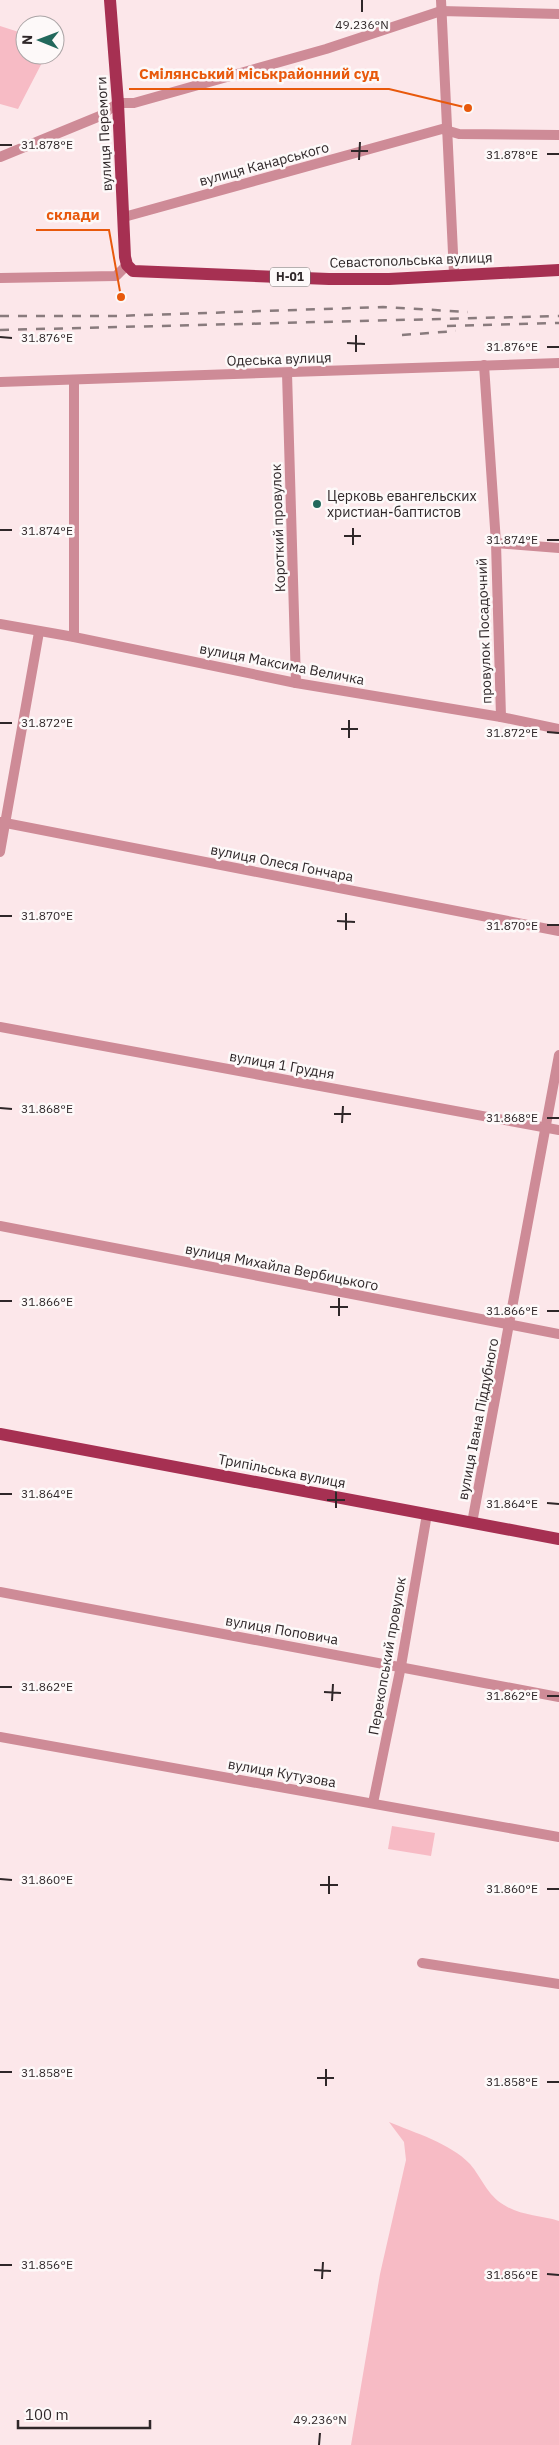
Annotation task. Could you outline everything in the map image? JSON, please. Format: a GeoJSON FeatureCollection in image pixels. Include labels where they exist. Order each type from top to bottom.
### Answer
{"type":"FeatureCollection","features":[{"type":"Feature","properties":{"kind":"main road","name":"вулиця Перемоги"},"geometry":{"type":"LineString","coordinates":[[110,0],[118,103],[124,217],[124,257],[127,265]]}},
{"type":"Feature","properties":{"kind":"main road","name":"Севастопольська вулиця"},"geometry":{"type":"LineString","coordinates":[[127,265],[134,270],[146,272],[329,279],[559,270]]}},
{"type":"Feature","properties":{"kind":"main road","name":"Трипільська вулиця"},"geometry":{"type":"LineString","coordinates":[[0,1434],[559,1539]]}},
{"type":"Feature","properties":{"kind":"street"},"geometry":{"type":"LineString","coordinates":[[442,0],[454,274]]}},
{"type":"Feature","properties":{"kind":"street"},"geometry":{"type":"LineString","coordinates":[[0,157],[100,116],[118,103],[134,103],[326,49],[441,11],[559,14]]}},
{"type":"Feature","properties":{"kind":"street","name":"вулиця Канарського"},"geometry":{"type":"LineString","coordinates":[[124,217],[442,129],[460,134],[559,135]]}},
{"type":"Feature","properties":{"kind":"street"},"geometry":{"type":"LineString","coordinates":[[0,278],[116,276],[127,265]]}},
{"type":"Feature","properties":{"kind":"street","name":"Одеська вулиця"},"geometry":{"type":"LineString","coordinates":[[0,382],[559,363]]}},
{"type":"Feature","properties":{"kind":"street","name":"провулок Посадочний"},"geometry":{"type":"LineString","coordinates":[[484,365],[496,543],[501,716]]}},
{"type":"Feature","properties":{"kind":"street","name":"Короткий провулок"},"geometry":{"type":"LineString","coordinates":[[287,373],[296,682]]}},
{"type":"Feature","properties":{"kind":"street"},"geometry":{"type":"LineString","coordinates":[[74,380],[74,637]]}},
{"type":"Feature","properties":{"kind":"street"},"geometry":{"type":"LineString","coordinates":[[496,543],[559,548]]}},
{"type":"Feature","properties":{"kind":"street","name":"вулиця Максима Величка"},"geometry":{"type":"LineString","coordinates":[[0,624],[296,682],[501,716],[559,728]]}},
{"type":"Feature","properties":{"kind":"street"},"geometry":{"type":"LineString","coordinates":[[0,852],[3,822],[39,632]]}},
{"type":"Feature","properties":{"kind":"street","name":"вулиця Олеся Гончара"},"geometry":{"type":"LineString","coordinates":[[3,822],[559,932]]}},
{"type":"Feature","properties":{"kind":"street","name":"вулиця 1 Грудня"},"geometry":{"type":"LineString","coordinates":[[0,1027],[559,1130]]}},
{"type":"Feature","properties":{"kind":"street","name":"вулиця Івана Піддубного"},"geometry":{"type":"LineString","coordinates":[[472,1523],[559,1055]]}},
{"type":"Feature","properties":{"kind":"street","name":"вулиця Михайла Вербицького"},"geometry":{"type":"LineString","coordinates":[[0,1226],[559,1334]]}},
{"type":"Feature","properties":{"kind":"street","name":"Перекопський провулок"},"geometry":{"type":"LineString","coordinates":[[373,1803],[401,1666],[427,1514]]}},
{"type":"Feature","properties":{"kind":"street","name":"вулиця Поповича"},"geometry":{"type":"LineString","coordinates":[[0,1592],[559,1697]]}},
{"type":"Feature","properties":{"kind":"street","name":"вулиця Кутузова"},"geometry":{"type":"LineString","coordinates":[[0,1736],[559,1837]]}},
{"type":"Feature","properties":{"kind":"street"},"geometry":{"type":"LineString","coordinates":[[422,1963],[559,1984]]}},
{"type":"Feature","properties":{"kind":"shaded area"},"geometry":{"type":"Polygon","coordinates":[[[0,26],[15,31],[15,65],[41,65],[18,109],[0,104],[0,26]]]}},
{"type":"Feature","properties":{"kind":"shaded area"},"geometry":{"type":"Polygon","coordinates":[[[392,1826],[435,1833],[431,1856],[388,1849],[392,1826]]]}},
{"type":"Feature","properties":{"kind":"shaded area"},"geometry":{"type":"Polygon","coordinates":[[[389,2122],[432,2139],[453,2150],[470,2164],[493,2196],[510,2209],[559,2221],[559,2445],[351,2445],[380,2274],[406,2160],[404,2142],[389,2122]]]}},
{"type":"Feature","properties":{"kind":"railway"},"geometry":{"type":"LineString","coordinates":[[0,316],[116,316],[383,307],[468,312]]}},
{"type":"Feature","properties":{"kind":"railway"},"geometry":{"type":"LineString","coordinates":[[0,330],[559,316]]}},
{"type":"Feature","properties":{"kind":"railway"},"geometry":{"type":"LineString","coordinates":[[447,326],[559,323]]}},
{"type":"Feature","properties":{"kind":"railway"},"geometry":{"type":"LineString","coordinates":[[402,335],[456,331]]}},
{"type":"Feature","properties":{"kind":"place","name":"Смілянський міськрайонний суд"},"geometry":{"type":"Point","coordinates":[468,108]}},
{"type":"Feature","properties":{"kind":"place","name":"склади"},"geometry":{"type":"Point","coordinates":[121,297]}},
{"type":"Feature","properties":{"kind":"place","name":"Церковь евангельских христиан-баптистов"},"geometry":{"type":"Point","coordinates":[317,504]}}]}
